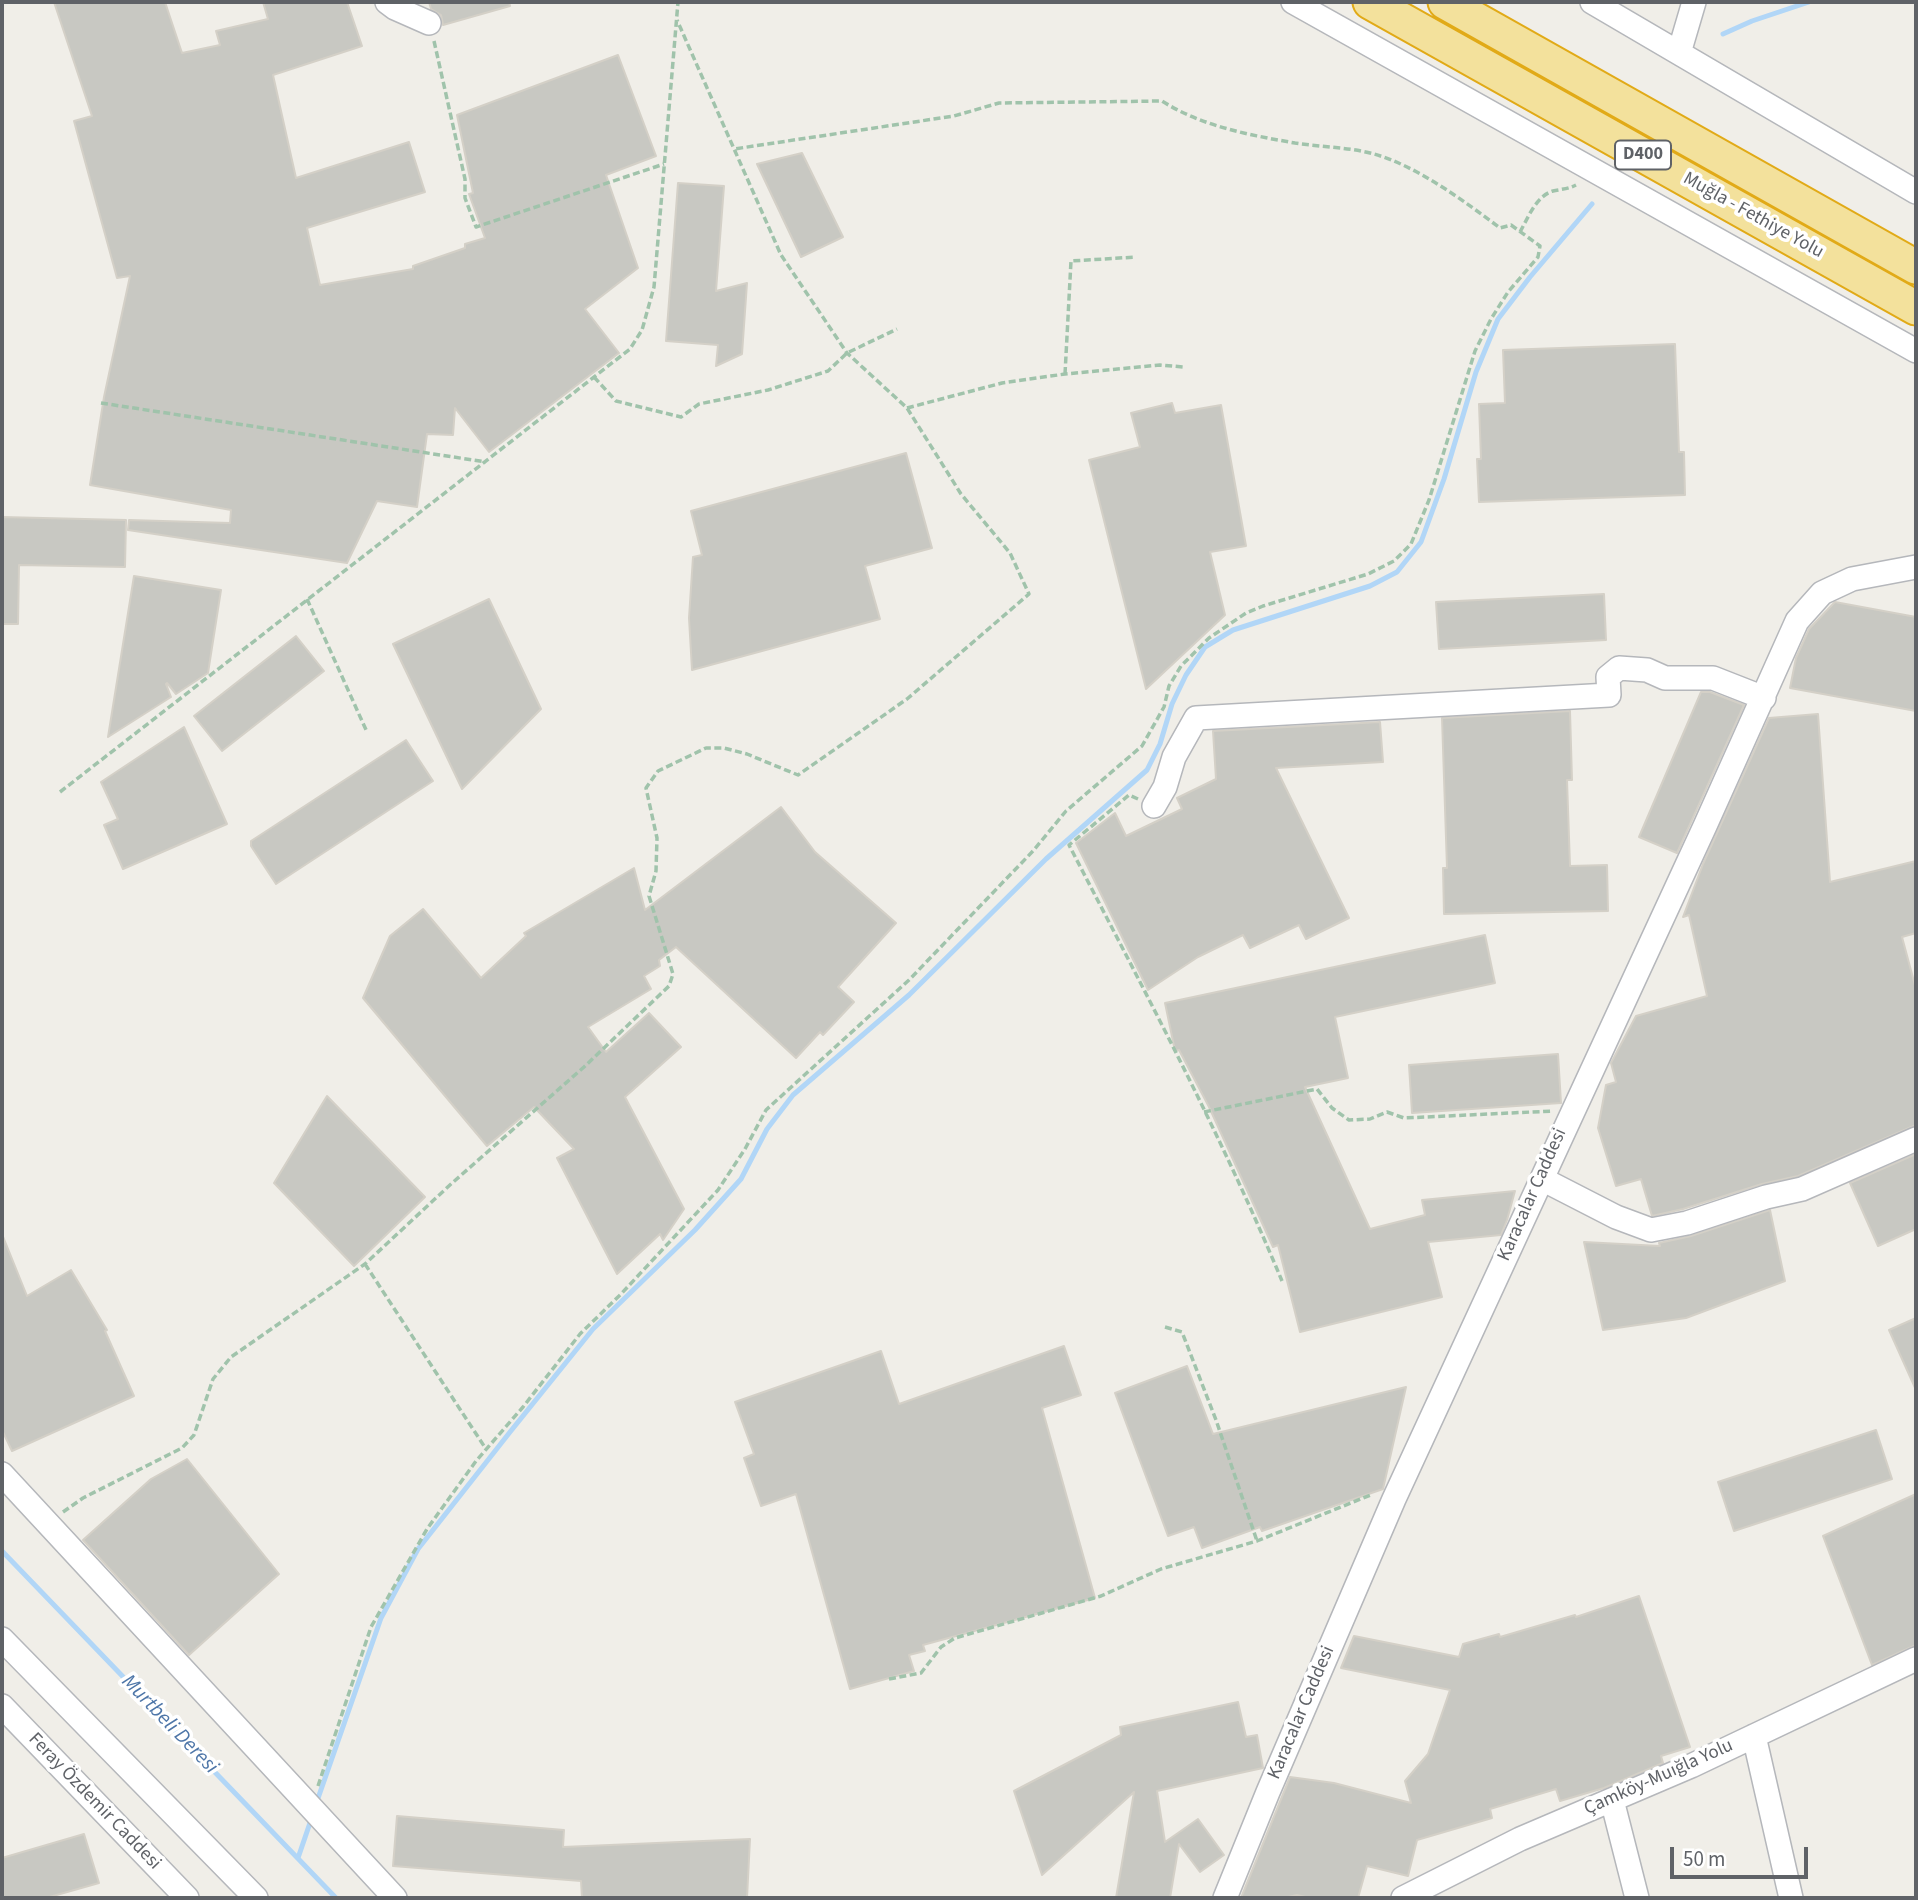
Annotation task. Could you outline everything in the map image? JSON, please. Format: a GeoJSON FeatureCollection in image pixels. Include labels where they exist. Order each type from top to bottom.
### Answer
{"type":"FeatureCollection","features":[{"type":"Feature","properties":{"kind":"highway","name":"Muğla - Fethiye Yolu"},"geometry":{"type":"LineString","coordinates":[[1370,2],[1916,308]]}},
{"type":"Feature","properties":{"kind":"highway","name":"Muğla - Fethiye Yolu"},"geometry":{"type":"LineString","coordinates":[[1445,2],[1916,267]]}},
{"type":"Feature","properties":{"kind":"street"},"geometry":{"type":"LineString","coordinates":[[387,2],[394,8],[429,23]]}},
{"type":"Feature","properties":{"kind":"street"},"geometry":{"type":"LineString","coordinates":[[1293,2],[1916,351]]}},
{"type":"Feature","properties":{"kind":"street"},"geometry":{"type":"LineString","coordinates":[[1592,2],[1916,192]]}},
{"type":"Feature","properties":{"kind":"street"},"geometry":{"type":"LineString","coordinates":[[1679,53],[1694,2]]}},
{"type":"Feature","properties":{"kind":"street"},"geometry":{"type":"LineString","coordinates":[[1714,237],[1732,204]]}},
{"type":"Feature","properties":{"kind":"street","name":"Karacalar Caddesi"},"geometry":{"type":"LineString","coordinates":[[1225,1898],[1401,1482],[1764,698],[1797,621],[1822,593],[1852,579],[1916,567]]}},
{"type":"Feature","properties":{"kind":"street"},"geometry":{"type":"LineString","coordinates":[[1154,806],[1165,787],[1174,757],[1196,718],[1609,695],[1608,677],[1619,668],[1647,670],[1665,678],[1713,678],[1764,698]]}},
{"type":"Feature","properties":{"kind":"street"},"geometry":{"type":"LineString","coordinates":[[1542,1179],[1616,1217],[1651,1230],[1687,1223],[1802,1189],[1916,1139]]}},
{"type":"Feature","properties":{"kind":"street"},"geometry":{"type":"LineString","coordinates":[[2,1474],[395,1898]]}},
{"type":"Feature","properties":{"kind":"street"},"geometry":{"type":"LineString","coordinates":[[2,1639],[256,1898]]}},
{"type":"Feature","properties":{"kind":"street","name":"Çamköy-Muığla Yolu"},"geometry":{"type":"LineString","coordinates":[[1403,1898],[1520,1839],[1754,1736],[1916,1659]]}},
{"type":"Feature","properties":{"kind":"street","name":"Feray Özdemir Caddesi"},"geometry":{"type":"LineString","coordinates":[[2,1706],[187,1898]]}},
{"type":"Feature","properties":{"kind":"street"},"geometry":{"type":"LineString","coordinates":[[1754,1736],[1791,1898]]}},
{"type":"Feature","properties":{"kind":"street"},"geometry":{"type":"LineString","coordinates":[[1612,1800],[1637,1898]]}},
{"type":"Feature","properties":{"kind":"path"},"geometry":{"type":"LineString","coordinates":[[60,792],[630,349],[642,330],[654,287],[678,2]]}},
{"type":"Feature","properties":{"kind":"path"},"geometry":{"type":"LineString","coordinates":[[51,1527],[64,1510],[183,1448],[194,1435],[214,1379],[231,1357],[365,1264],[584,1067],[669,986],[673,974],[649,896],[656,871],[657,838],[646,788],[658,771],[706,748],[724,748],[747,754],[798,775],[907,699],[1029,594],[1010,553],[961,494],[907,408],[846,353],[780,255],[677,20]]}},
{"type":"Feature","properties":{"kind":"path"},"geometry":{"type":"LineString","coordinates":[[429,23],[465,178],[465,198],[476,227],[664,164]]}},
{"type":"Feature","properties":{"kind":"path"},"geometry":{"type":"LineString","coordinates":[[309,1807],[371,1627],[421,1538],[486,1449],[523,1408],[580,1334],[621,1294],[718,1189],[745,1149],[766,1110],[909,980],[1034,851],[1066,811],[1142,746],[1164,707],[1169,686],[1181,666],[1209,638],[1246,613],[1263,606],[1368,574],[1394,561],[1411,544],[1429,499],[1475,351],[1508,292],[1538,257],[1540,246],[1511,225],[1500,228],[1413,172],[1377,155],[1339,146],[1296,143],[1212,125],[1179,112],[1162,101],[999,103],[954,116],[734,149]]}},
{"type":"Feature","properties":{"kind":"path"},"geometry":{"type":"LineString","coordinates":[[1520,232],[1538,201],[1551,192],[1566,190],[1581,182],[1590,168]]}},
{"type":"Feature","properties":{"kind":"path"},"geometry":{"type":"LineString","coordinates":[[1065,374],[1071,261],[1136,257]]}},
{"type":"Feature","properties":{"kind":"path"},"geometry":{"type":"LineString","coordinates":[[594,377],[616,401],[681,417],[699,404],[799,382],[828,372],[846,353],[897,329]]}},
{"type":"Feature","properties":{"kind":"path"},"geometry":{"type":"LineString","coordinates":[[907,408],[1002,383],[1160,365],[1184,367]]}},
{"type":"Feature","properties":{"kind":"path"},"geometry":{"type":"LineString","coordinates":[[101,403],[486,462]]}},
{"type":"Feature","properties":{"kind":"path"},"geometry":{"type":"LineString","coordinates":[[307,599],[368,732]]}},
{"type":"Feature","properties":{"kind":"path"},"geometry":{"type":"LineString","coordinates":[[1154,806],[1129,795],[1069,845],[1204,1112],[1282,1281]]}},
{"type":"Feature","properties":{"kind":"path"},"geometry":{"type":"LineString","coordinates":[[1204,1112],[1317,1089],[1332,1108],[1349,1120],[1370,1119],[1387,1112],[1404,1118],[1572,1110]]}},
{"type":"Feature","properties":{"kind":"path"},"geometry":{"type":"LineString","coordinates":[[365,1264],[486,1449]]}},
{"type":"Feature","properties":{"kind":"path"},"geometry":{"type":"LineString","coordinates":[[1165,1327],[1182,1332],[1216,1420],[1257,1541]]}},
{"type":"Feature","properties":{"kind":"path"},"geometry":{"type":"LineString","coordinates":[[889,1679],[921,1673],[941,1647],[955,1638],[1101,1596],[1161,1569],[1257,1541],[1401,1482]]}},
{"type":"Feature","properties":{"kind":"building"},"geometry":{"type":"Polygon","coordinates":[[[54,2],[165,2],[182,53],[220,45],[216,31],[268,19],[263,2],[347,2],[362,46],[273,75],[296,178],[409,142],[425,192],[307,228],[320,285],[413,269],[413,266],[485,238],[469,194],[473,193],[457,115],[618,55],[656,156],[606,175],[638,268],[585,309],[619,353],[489,452],[455,408],[453,435],[427,434],[417,507],[377,501],[347,563],[128,530],[129,520],[230,523],[231,510],[90,485],[104,397],[130,276],[117,278],[74,121],[92,116],[54,2]]]}},
{"type":"Feature","properties":{"kind":"building"},"geometry":{"type":"Polygon","coordinates":[[[429,2],[509,2],[510,6],[443,25],[441,15],[431,9],[429,2]]]}},
{"type":"Feature","properties":{"kind":"building"},"geometry":{"type":"Polygon","coordinates":[[[802,153],[843,237],[801,257],[757,164],[802,153]]]}},
{"type":"Feature","properties":{"kind":"building"},"geometry":{"type":"Polygon","coordinates":[[[678,183],[724,186],[716,291],[747,283],[742,354],[716,366],[718,345],[666,341],[678,183]]]}},
{"type":"Feature","properties":{"kind":"building"},"geometry":{"type":"Polygon","coordinates":[[[1675,344],[1679,452],[1684,452],[1685,495],[1479,502],[1479,404],[1505,403],[1503,350],[1675,344]]]}},
{"type":"Feature","properties":{"kind":"building"},"geometry":{"type":"Polygon","coordinates":[[[1172,403],[1175,413],[1221,405],[1246,546],[1210,552],[1225,615],[1146,689],[1089,460],[1140,447],[1131,413],[1172,403]]]}},
{"type":"Feature","properties":{"kind":"building"},"geometry":{"type":"Polygon","coordinates":[[[906,453],[932,548],[865,566],[880,619],[692,670],[689,618],[693,557],[702,555],[691,511],[906,453]]]}},
{"type":"Feature","properties":{"kind":"building"},"geometry":{"type":"Polygon","coordinates":[[[2,517],[126,520],[125,567],[19,565],[18,624],[2,624],[2,517]]]}},
{"type":"Feature","properties":{"kind":"building"},"geometry":{"type":"Polygon","coordinates":[[[134,576],[221,590],[208,673],[176,694],[167,683],[171,697],[108,737],[134,576]]]}},
{"type":"Feature","properties":{"kind":"building"},"geometry":{"type":"Polygon","coordinates":[[[1604,594],[1606,640],[1439,649],[1436,602],[1604,594]]]}},
{"type":"Feature","properties":{"kind":"building"},"geometry":{"type":"Polygon","coordinates":[[[489,599],[541,709],[462,789],[393,644],[489,599]]]}},
{"type":"Feature","properties":{"kind":"building"},"geometry":{"type":"Polygon","coordinates":[[[1835,602],[1916,617],[1916,711],[1790,688],[1796,658],[1809,629],[1835,602]]]}},
{"type":"Feature","properties":{"kind":"building"},"geometry":{"type":"Polygon","coordinates":[[[296,636],[324,671],[222,751],[194,716],[296,636]]]}},
{"type":"Feature","properties":{"kind":"building"},"geometry":{"type":"Polygon","coordinates":[[[1701,692],[1710,692],[1744,705],[1677,853],[1639,837],[1701,692]]]}},
{"type":"Feature","properties":{"kind":"building"},"geometry":{"type":"Polygon","coordinates":[[[1570,711],[1572,780],[1567,780],[1570,866],[1607,865],[1608,911],[1444,914],[1443,868],[1447,868],[1442,718],[1570,711]]]}},
{"type":"Feature","properties":{"kind":"building"},"geometry":{"type":"Polygon","coordinates":[[[1818,714],[1830,882],[1916,861],[1916,933],[1902,937],[1916,989],[1916,1125],[1798,1176],[1652,1216],[1641,1179],[1616,1186],[1598,1128],[1606,1085],[1616,1082],[1611,1063],[1636,1016],[1707,996],[1689,915],[1683,917],[1703,864],[1769,718],[1818,714]]]}},
{"type":"Feature","properties":{"kind":"building"},"geometry":{"type":"Polygon","coordinates":[[[1380,722],[1383,762],[1276,768],[1349,918],[1306,939],[1299,925],[1250,948],[1243,935],[1198,957],[1148,990],[1076,843],[1115,813],[1126,836],[1182,809],[1177,798],[1216,779],[1213,731],[1380,722]]]}},
{"type":"Feature","properties":{"kind":"building"},"geometry":{"type":"Polygon","coordinates":[[[184,727],[227,824],[123,869],[104,825],[118,819],[101,782],[184,727]]]}},
{"type":"Feature","properties":{"kind":"building"},"geometry":{"type":"Polygon","coordinates":[[[406,740],[433,781],[276,884],[251,846],[251,841],[406,740]]]}},
{"type":"Feature","properties":{"kind":"building"},"geometry":{"type":"Polygon","coordinates":[[[781,807],[815,852],[896,923],[838,987],[854,1002],[823,1035],[820,1032],[796,1058],[676,947],[659,960],[660,966],[644,976],[651,989],[588,1027],[606,1052],[649,1013],[681,1047],[625,1097],[684,1209],[663,1240],[660,1234],[617,1274],[557,1158],[574,1149],[534,1107],[487,1146],[363,998],[390,936],[423,909],[481,978],[526,936],[524,933],[634,868],[645,910],[781,807]]]}},
{"type":"Feature","properties":{"kind":"building"},"geometry":{"type":"Polygon","coordinates":[[[1485,935],[1495,983],[1335,1017],[1348,1078],[1305,1087],[1370,1229],[1425,1215],[1422,1200],[1515,1191],[1501,1235],[1428,1242],[1442,1297],[1300,1332],[1278,1245],[1273,1247],[1209,1107],[1179,1050],[1175,1051],[1165,1003],[1485,935]]]}},
{"type":"Feature","properties":{"kind":"building"},"geometry":{"type":"Polygon","coordinates":[[[1558,1054],[1561,1103],[1412,1113],[1409,1065],[1558,1054]]]}},
{"type":"Feature","properties":{"kind":"building"},"geometry":{"type":"Polygon","coordinates":[[[327,1096],[425,1197],[354,1266],[274,1183],[327,1096]]]}},
{"type":"Feature","properties":{"kind":"building"},"geometry":{"type":"Polygon","coordinates":[[[1916,1154],[1916,1229],[1878,1246],[1850,1183],[1916,1154]]]}},
{"type":"Feature","properties":{"kind":"building"},"geometry":{"type":"Polygon","coordinates":[[[1770,1210],[1785,1281],[1686,1318],[1603,1330],[1584,1242],[1660,1246],[1659,1243],[1691,1236],[1770,1210]]]}},
{"type":"Feature","properties":{"kind":"building"},"geometry":{"type":"Polygon","coordinates":[[[2,1234],[27,1296],[71,1270],[107,1330],[105,1331],[134,1396],[12,1451],[2,1430],[2,1234]]]}},
{"type":"Feature","properties":{"kind":"building"},"geometry":{"type":"Polygon","coordinates":[[[1916,1318],[1916,1390],[1889,1330],[1916,1318]]]}},
{"type":"Feature","properties":{"kind":"building"},"geometry":{"type":"Polygon","coordinates":[[[1064,1346],[1081,1395],[1042,1408],[1095,1598],[923,1645],[925,1651],[909,1655],[914,1671],[850,1689],[796,1494],[761,1506],[744,1458],[754,1454],[735,1402],[881,1351],[899,1404],[1064,1346]]]}},
{"type":"Feature","properties":{"kind":"building"},"geometry":{"type":"Polygon","coordinates":[[[1187,1366],[1213,1434],[1406,1387],[1383,1489],[1262,1531],[1260,1527],[1202,1548],[1194,1527],[1168,1536],[1115,1393],[1187,1366]]]}},
{"type":"Feature","properties":{"kind":"building"},"geometry":{"type":"Polygon","coordinates":[[[1876,1430],[1892,1479],[1734,1531],[1718,1482],[1876,1430]]]}},
{"type":"Feature","properties":{"kind":"building"},"geometry":{"type":"Polygon","coordinates":[[[187,1459],[279,1574],[189,1655],[83,1540],[151,1479],[187,1459]]]}},
{"type":"Feature","properties":{"kind":"building"},"geometry":{"type":"Polygon","coordinates":[[[1916,1494],[1916,1645],[1872,1665],[1823,1536],[1916,1494]]]}},
{"type":"Feature","properties":{"kind":"building"},"geometry":{"type":"Polygon","coordinates":[[[1639,1596],[1690,1747],[1661,1756],[1663,1763],[1604,1788],[1560,1801],[1556,1789],[1490,1809],[1492,1818],[1417,1840],[1408,1876],[1367,1866],[1358,1898],[1309,1898],[1297,1895],[1284,1898],[1241,1898],[1290,1777],[1334,1783],[1411,1803],[1405,1781],[1428,1754],[1450,1690],[1341,1668],[1354,1636],[1459,1657],[1463,1644],[1499,1634],[1500,1637],[1575,1615],[1576,1617],[1639,1596]]]}},
{"type":"Feature","properties":{"kind":"building"},"geometry":{"type":"Polygon","coordinates":[[[1238,1702],[1246,1737],[1257,1735],[1263,1768],[1157,1791],[1165,1842],[1198,1819],[1224,1855],[1200,1872],[1179,1844],[1170,1898],[1116,1898],[1134,1792],[1042,1875],[1014,1791],[1121,1735],[1120,1727],[1238,1702]]]}},
{"type":"Feature","properties":{"kind":"building"},"geometry":{"type":"Polygon","coordinates":[[[397,1816],[564,1830],[563,1847],[750,1839],[747,1898],[582,1898],[581,1881],[393,1866],[397,1816]]]}},
{"type":"Feature","properties":{"kind":"building"},"geometry":{"type":"Polygon","coordinates":[[[84,1834],[99,1883],[46,1898],[2,1898],[2,1858],[84,1834]]]}},
{"type":"Feature","properties":{"kind":"waterway"},"geometry":{"type":"LineString","coordinates":[[1723,34],[1809,2]]}},
{"type":"Feature","properties":{"kind":"waterway"},"geometry":{"type":"LineString","coordinates":[[316,1804],[381,1618],[418,1549],[510,1432],[593,1329],[695,1230],[741,1179],[767,1129],[793,1095],[909,995],[1046,859],[1147,770],[1160,744],[1172,704],[1186,675],[1205,647],[1233,630],[1370,586],[1397,572],[1421,542],[1444,479],[1476,372],[1498,319],[1592,204]]}},
{"type":"Feature","properties":{"kind":"waterway","name":"Murtbeli Deresi"},"geometry":{"type":"LineString","coordinates":[[2,1551],[336,1898]]}},
{"type":"Feature","properties":{"kind":"waterway"},"geometry":{"type":"LineString","coordinates":[[298,1858],[312,1817]]}}]}
